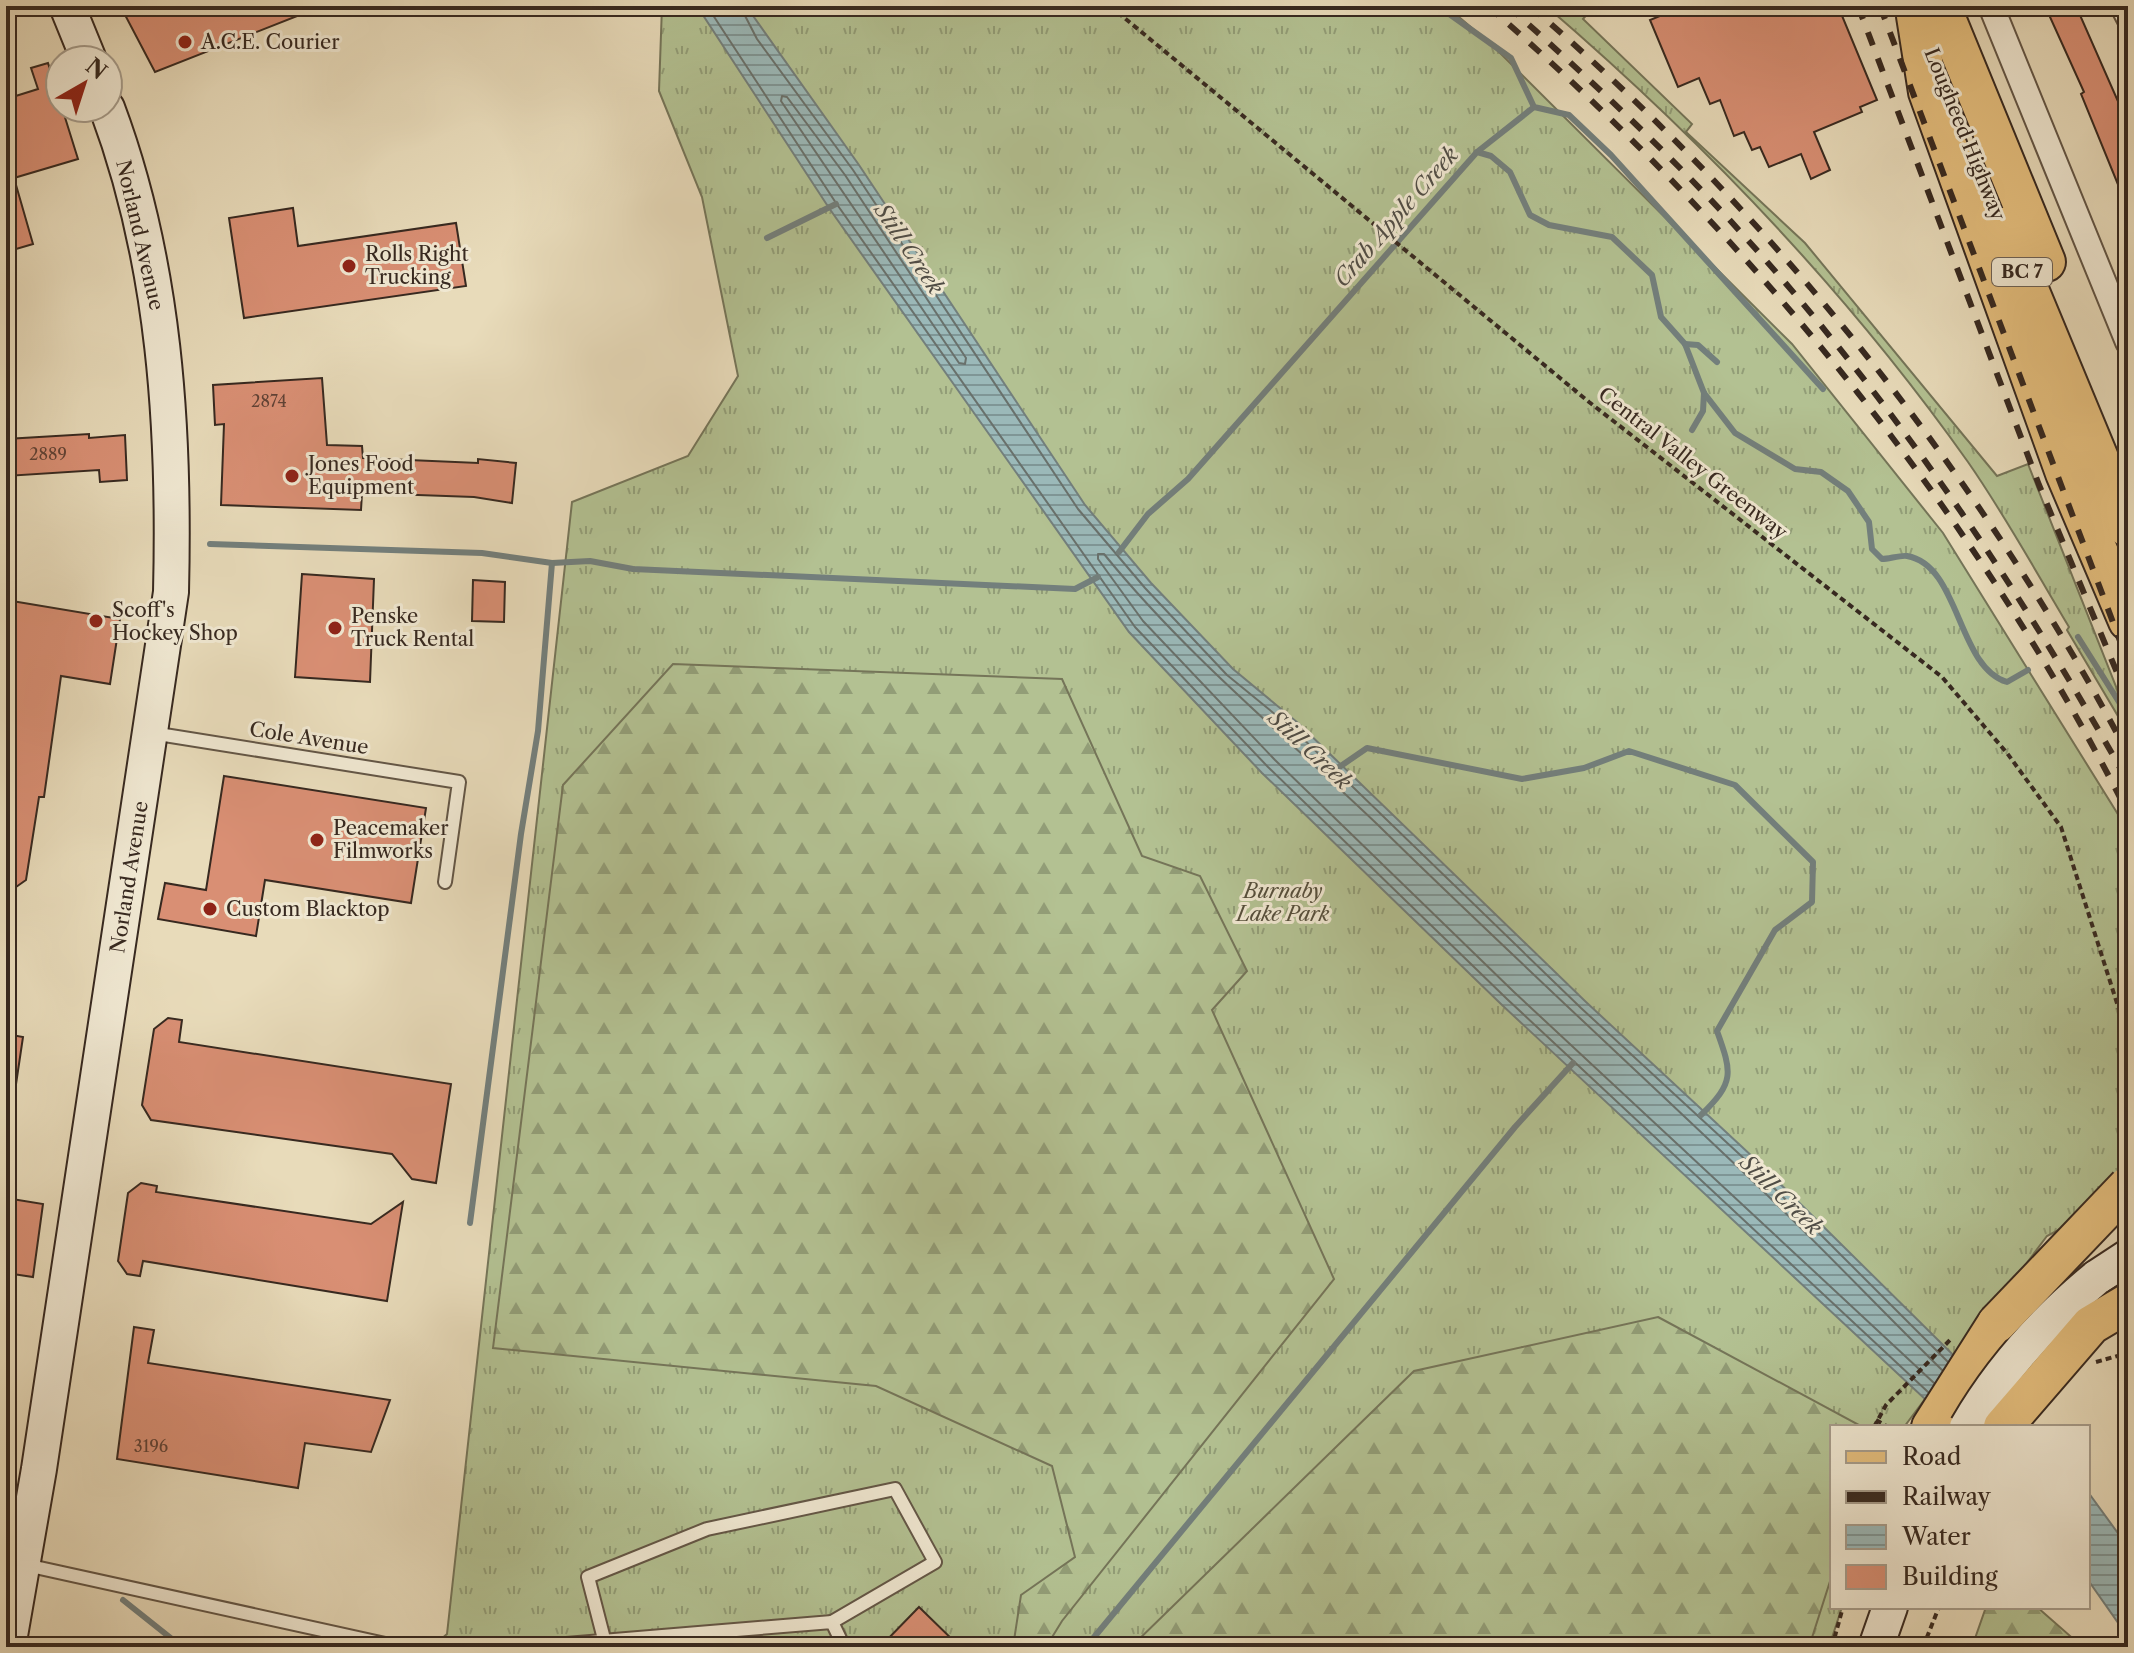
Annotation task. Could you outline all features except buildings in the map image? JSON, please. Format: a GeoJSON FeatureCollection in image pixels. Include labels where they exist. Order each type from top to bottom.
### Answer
{"type":"FeatureCollection","features":[{"type":"Feature","properties":{"kind":"main road","name":"Lougheed Highway"},"geometry":{"type":"LineString","coordinates":[[1923,9],[2128,460]]}},
{"type":"Feature","properties":{"kind":"main road","name":"Lougheed Highway"},"geometry":{"type":"LineString","coordinates":[[1923,9],[2128,528]]}},
{"type":"Feature","properties":{"kind":"main road"},"geometry":{"type":"LineString","coordinates":[[1923,9],[1928,92],[2065,473],[2128,621]]}},
{"type":"Feature","properties":{"kind":"main road"},"geometry":{"type":"LineString","coordinates":[[1932,1425],[1997,1323],[2128,1186]]}},
{"type":"Feature","properties":{"kind":"main road"},"geometry":{"type":"LineString","coordinates":[[2005,1425],[2091,1325],[2128,1303]]}},
{"type":"Feature","properties":{"kind":"street"},"geometry":{"type":"LineString","coordinates":[[67,6],[82,44]]}},
{"type":"Feature","properties":{"kind":"street"},"geometry":{"type":"LineString","coordinates":[[1991,6],[2128,342]]}},
{"type":"Feature","properties":{"kind":"street","name":"Norland Avenue"},"geometry":{"type":"LineString","coordinates":[[8,1647],[152,733],[171,592],[173,490],[169,403],[158,311],[142,230],[112,124]]}},
{"type":"Feature","properties":{"kind":"street"},"geometry":{"type":"LineString","coordinates":[[1968,1425],[1995,1382],[2033,1334],[2096,1278],[2128,1257]]}},
{"type":"Feature","properties":{"kind":"street"},"geometry":{"type":"LineString","coordinates":[[1876,1647],[1889,1609]]}},
{"type":"Feature","properties":{"kind":"lane"},"geometry":{"type":"LineString","coordinates":[[2116,6],[2128,29]]}},
{"type":"Feature","properties":{"kind":"lane","name":"Cole Avenue"},"geometry":{"type":"LineString","coordinates":[[152,733],[459,782],[445,882]]}},
{"type":"Feature","properties":{"kind":"lane"},"geometry":{"type":"LineString","coordinates":[[530,1647],[832,1622],[935,1562],[895,1489],[707,1529],[588,1577],[604,1639]]}},
{"type":"Feature","properties":{"kind":"lane"},"geometry":{"type":"LineString","coordinates":[[23,1564],[399,1647]]}},
{"type":"Feature","properties":{"kind":"lane"},"geometry":{"type":"LineString","coordinates":[[832,1622],[844,1647]]}},
{"type":"Feature","properties":{"kind":"path","name":"Central Valley Greenway"},"geometry":{"type":"LineString","coordinates":[[1110,6],[1411,258],[1589,402],[1942,677],[1968,705],[2061,827],[2128,1038]]}},
{"type":"Feature","properties":{"kind":"path"},"geometry":{"type":"LineString","coordinates":[[1875,1425],[1886,1405],[1959,1331]]}},
{"type":"Feature","properties":{"kind":"path"},"geometry":{"type":"LineString","coordinates":[[1876,1420],[1885,1425]]}},
{"type":"Feature","properties":{"kind":"path"},"geometry":{"type":"LineString","coordinates":[[1832,1647],[1842,1609]]}},
{"type":"Feature","properties":{"kind":"path"},"geometry":{"type":"LineString","coordinates":[[1923,1647],[1938,1609]]}},
{"type":"Feature","properties":{"kind":"green space","name":"Burnaby Lake Park"},"geometry":{"type":"Polygon","coordinates":[[[662,6],[1446,6],[1492,45],[1792,344],[1943,533],[2128,833],[2128,1193],[2047,1236],[1905,1425],[1830,1425],[1830,1609],[1841,1609],[1829,1647],[432,1647],[447,1634],[572,502],[688,456],[738,376],[702,197],[659,91],[662,6]]]}},
{"type":"Feature","properties":{"kind":"green space"},"geometry":{"type":"Polygon","coordinates":[[[1546,6],[1581,6],[1588,13],[1583,19],[1692,124],[1686,132],[1805,243],[1997,476],[2028,464],[2128,717],[2128,733],[1995,502],[1874,339],[1771,221],[1717,165],[1546,6]]]}},
{"type":"Feature","properties":{"kind":"green space"},"geometry":{"type":"Polygon","coordinates":[[[673,664],[1062,679],[1142,856],[1200,876],[1247,971],[1212,1010],[1334,1279],[1062,1621],[1046,1647],[1013,1647],[1021,1595],[1075,1557],[1052,1466],[876,1386],[493,1348],[563,785],[673,664]]]}},
{"type":"Feature","properties":{"kind":"green space"},"geometry":{"type":"Polygon","coordinates":[[[1658,1317],[1859,1425],[1830,1425],[1830,1581],[1809,1647],[1131,1647],[1414,1371],[1658,1317]]]}},
{"type":"Feature","properties":{"kind":"green space"},"geometry":{"type":"Polygon","coordinates":[[[1985,1609],[2039,1609],[2077,1642],[2076,1647],[1972,1647],[1985,1609]]]}},
{"type":"Feature","properties":{"kind":"water","name":"Still Creek"},"geometry":{"type":"Polygon","coordinates":[[[697,6],[746,6],[859,165],[1085,505],[1151,583],[1233,669],[1298,723],[1586,1002],[1755,1159],[2024,1425],[1953,1425],[1502,1005],[1262,773],[1129,632],[829,208],[697,6]]]}},
{"type":"Feature","properties":{"kind":"water"},"geometry":{"type":"Polygon","coordinates":[[[2090,1495],[2128,1547],[2128,1637],[2090,1583],[2090,1495]]]}},
{"type":"Feature","properties":{"kind":"waterway"},"geometry":{"type":"LineString","coordinates":[[1438,6],[1511,58],[1534,107],[1569,115],[1611,155],[1823,389]]}},
{"type":"Feature","properties":{"kind":"waterway"},"geometry":{"type":"LineString","coordinates":[[1477,152],[1534,107]]}},
{"type":"Feature","properties":{"kind":"waterway","name":"Crab Apple Creek"},"geometry":{"type":"LineString","coordinates":[[1119,552],[1148,514],[1188,479],[1477,152],[1491,156],[1510,172],[1530,215],[1549,225],[1612,237],[1652,275],[1661,317],[1685,344],[1704,393],[1735,433],[1795,469],[1821,472],[1848,491],[1869,522],[1872,549],[1882,559],[1907,556],[1924,563],[1938,577],[1967,638],[1991,673],[2007,682],[2028,670]]}},
{"type":"Feature","properties":{"kind":"waterway"},"geometry":{"type":"LineString","coordinates":[[767,238],[836,204]]}},
{"type":"Feature","properties":{"kind":"waterway"},"geometry":{"type":"LineString","coordinates":[[1685,344],[1698,345],[1717,362]]}},
{"type":"Feature","properties":{"kind":"waterway"},"geometry":{"type":"LineString","coordinates":[[1692,430],[1703,411],[1704,393]]}},
{"type":"Feature","properties":{"kind":"waterway"},"geometry":{"type":"LineString","coordinates":[[210,544],[482,553],[552,563],[590,561],[633,569],[1075,589],[1098,577]]}},
{"type":"Feature","properties":{"kind":"waterway"},"geometry":{"type":"LineString","coordinates":[[470,1223],[521,834],[538,731],[552,563]]}},
{"type":"Feature","properties":{"kind":"waterway","name":"Crab Apple Creek"},"geometry":{"type":"LineString","coordinates":[[2078,637],[2124,710]]}},
{"type":"Feature","properties":{"kind":"waterway","name":"Still Creek"},"geometry":{"type":"LineString","coordinates":[[1335,770],[1367,748],[1522,779],[1584,768],[1629,751],[1735,785],[1813,862],[1812,902],[1775,930],[1717,1031],[1726,1057],[1727,1076],[1720,1094],[1701,1115]]}},
{"type":"Feature","properties":{"kind":"waterway"},"geometry":{"type":"LineString","coordinates":[[1086,1647],[1515,1127],[1573,1063]]}},
{"type":"Feature","properties":{"kind":"waterway"},"geometry":{"type":"LineString","coordinates":[[123,1600],[182,1647]]}},
{"type":"Feature","properties":{"kind":"railway"},"geometry":{"type":"LineString","coordinates":[[1488,6],[1584,93],[1676,184],[1847,379],[1925,482],[1998,588],[2066,699],[2128,813]]}},
{"type":"Feature","properties":{"kind":"railway"},"geometry":{"type":"LineString","coordinates":[[1508,6],[1700,188],[1840,348],[1944,487],[1993,559],[2085,706],[2128,782]]}},
{"type":"Feature","properties":{"kind":"railway"},"geometry":{"type":"LineString","coordinates":[[1530,6],[1618,85],[1703,169],[1864,352],[2006,548],[2070,650],[2128,754]]}},
{"type":"Feature","properties":{"kind":"railway"},"geometry":{"type":"LineString","coordinates":[[1858,6],[2039,485],[2128,699]]}},
{"type":"Feature","properties":{"kind":"railway"},"geometry":{"type":"LineString","coordinates":[[1880,6],[2128,662]]}},
{"type":"Feature","properties":{"kind":"place","name":"A.C.E. Courier"},"geometry":{"type":"Point","coordinates":[185,42]}},
{"type":"Feature","properties":{"kind":"place","name":"Rolls Right Trucking"},"geometry":{"type":"Point","coordinates":[349,266]}},
{"type":"Feature","properties":{"kind":"place","name":"Jones Food Equipment"},"geometry":{"type":"Point","coordinates":[292,476]}},
{"type":"Feature","properties":{"kind":"place","name":"Scoff's Hockey Shop"},"geometry":{"type":"Point","coordinates":[96,621]}},
{"type":"Feature","properties":{"kind":"place","name":"Penske Truck Rental"},"geometry":{"type":"Point","coordinates":[335,628]}},
{"type":"Feature","properties":{"kind":"place","name":"Peacemaker Filmworks"},"geometry":{"type":"Point","coordinates":[317,840]}},
{"type":"Feature","properties":{"kind":"place","name":"Custom Blacktop"},"geometry":{"type":"Point","coordinates":[210,909]}}]}
